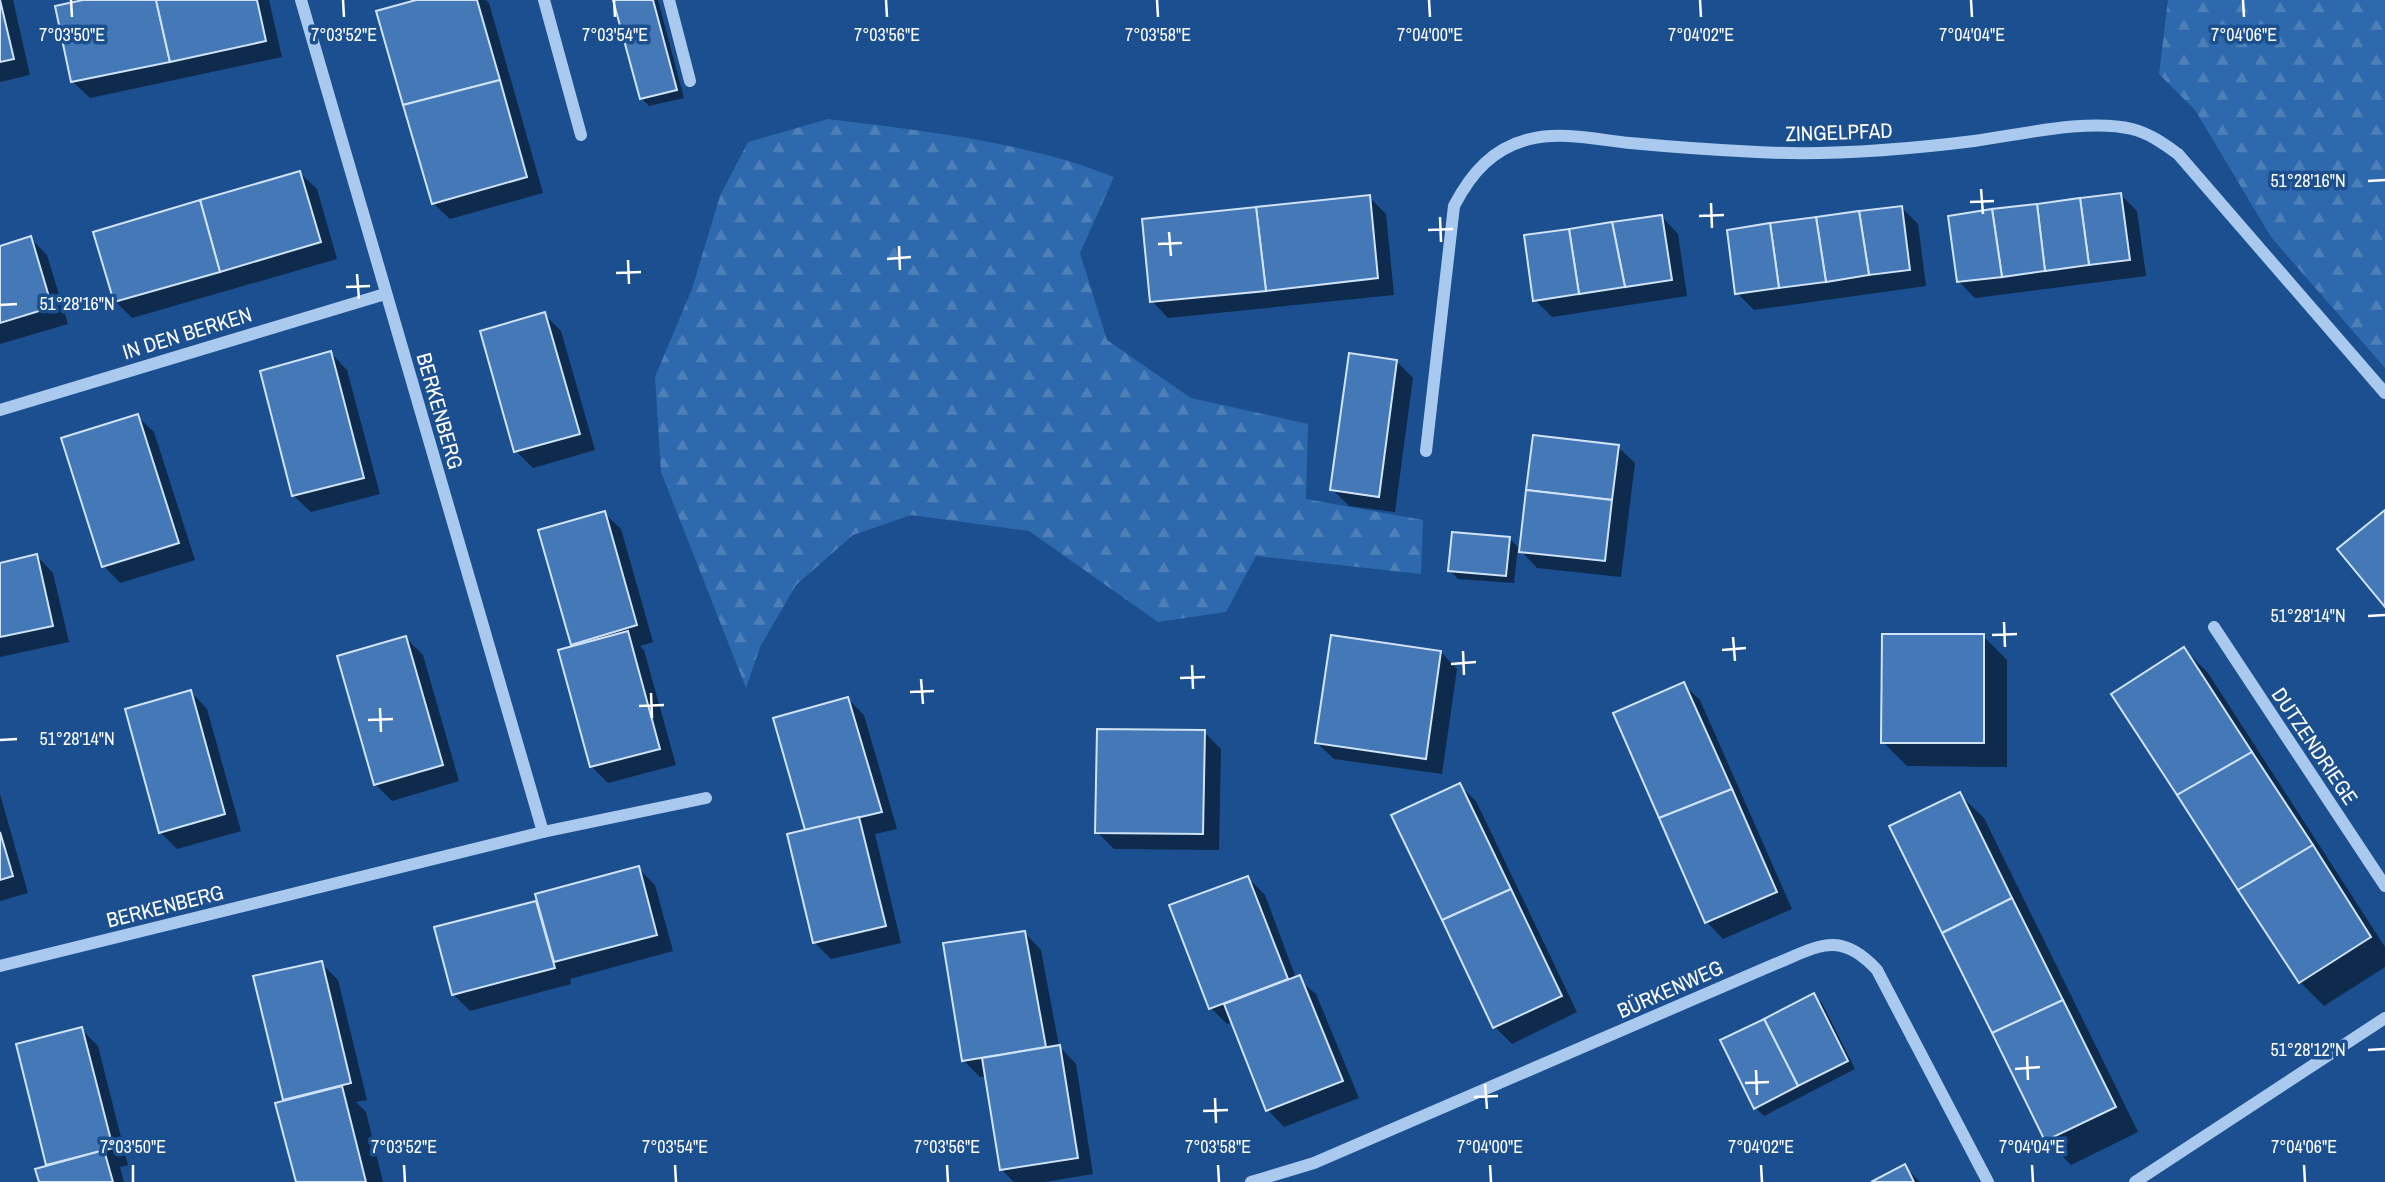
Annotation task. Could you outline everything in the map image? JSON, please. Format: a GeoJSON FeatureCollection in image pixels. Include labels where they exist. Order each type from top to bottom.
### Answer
{"type":"FeatureCollection","features":[{"type":"Feature","properties":{"kind":"street"},"geometry":{"type":"LineString","coordinates":[[544,0],[581,135]]}},
{"type":"Feature","properties":{"kind":"street"},"geometry":{"type":"LineString","coordinates":[[669,0],[690,80]]}},
{"type":"Feature","properties":{"kind":"street","name":"BERKENBERG"},"geometry":{"type":"LineString","coordinates":[[304,1],[386,294],[543,832]]}},
{"type":"Feature","properties":{"kind":"street","name":"ZINGELPFAD"},"geometry":{"type":"LineString","coordinates":[[1426,451],[1454,206],[1468,181],[1483,163],[1510,145],[1533,138],[1563,136],[1681,148],[1805,155],[1936,146],[2071,129],[2131,129],[2157,139],[2178,153],[2385,393]]}},
{"type":"Feature","properties":{"kind":"street","name":"IN DEN BERKEN"},"geometry":{"type":"LineString","coordinates":[[0,410],[386,294]]}},
{"type":"Feature","properties":{"kind":"street","name":"DUTZENDRIEGE"},"geometry":{"type":"LineString","coordinates":[[2214,627],[2385,886]]}},
{"type":"Feature","properties":{"kind":"street","name":"BERKENBERG"},"geometry":{"type":"LineString","coordinates":[[0,966],[543,832],[706,798]]}},
{"type":"Feature","properties":{"kind":"street","name":"BÜRKENWEG"},"geometry":{"type":"LineString","coordinates":[[1251,1182],[1314,1163],[1775,964],[1815,948],[1838,943],[1861,952],[1877,970],[1988,1182]]}},
{"type":"Feature","properties":{"kind":"street"},"geometry":{"type":"LineString","coordinates":[[2135,1182],[2385,1018]]}},
{"type":"Feature","properties":{"kind":"green space"},"geometry":{"type":"Polygon","coordinates":[[[2168,0],[2385,0],[2385,368],[2271,237],[2195,110],[2159,74],[2168,0]]]}},
{"type":"Feature","properties":{"kind":"green space"},"geometry":{"type":"Polygon","coordinates":[[[828,119],[937,133],[1009,146],[1045,154],[1114,177],[1080,253],[1107,340],[1191,398],[1308,424],[1306,499],[1423,520],[1421,574],[1256,556],[1226,612],[1158,622],[1029,531],[911,515],[853,535],[796,585],[760,647],[746,688],[661,472],[655,377],[692,289],[720,196],[748,142],[828,119]]]}},
{"type":"Feature","properties":{"kind":"building"},"geometry":{"type":"Polygon","coordinates":[[[0,0],[14,59],[0,62],[0,0]]]}},
{"type":"Feature","properties":{"kind":"building"},"geometry":{"type":"Polygon","coordinates":[[[83,0],[156,0],[170,62],[71,82],[55,6],[83,0]]]}},
{"type":"Feature","properties":{"kind":"building"},"geometry":{"type":"Polygon","coordinates":[[[156,0],[257,0],[266,41],[170,62],[156,0]]]}},
{"type":"Feature","properties":{"kind":"building"},"geometry":{"type":"Polygon","coordinates":[[[416,0],[477,0],[500,80],[403,105],[376,11],[416,0]]]}},
{"type":"Feature","properties":{"kind":"building"},"geometry":{"type":"Polygon","coordinates":[[[613,0],[653,0],[677,90],[640,99],[613,0]]]}},
{"type":"Feature","properties":{"kind":"building"},"geometry":{"type":"Polygon","coordinates":[[[500,80],[527,177],[432,204],[403,105],[500,80]]]}},
{"type":"Feature","properties":{"kind":"building"},"geometry":{"type":"Polygon","coordinates":[[[300,171],[321,242],[220,272],[200,200],[300,171]]]}},
{"type":"Feature","properties":{"kind":"building"},"geometry":{"type":"Polygon","coordinates":[[[2121,193],[2130,260],[2089,265],[2080,198],[2121,193]]]}},
{"type":"Feature","properties":{"kind":"building"},"geometry":{"type":"Polygon","coordinates":[[[1370,195],[1378,278],[1266,291],[1256,207],[1370,195]]]}},
{"type":"Feature","properties":{"kind":"building"},"geometry":{"type":"Polygon","coordinates":[[[2080,198],[2089,265],[2045,271],[2037,204],[2080,198]]]}},
{"type":"Feature","properties":{"kind":"building"},"geometry":{"type":"Polygon","coordinates":[[[200,200],[220,272],[114,302],[93,232],[200,200]]]}},
{"type":"Feature","properties":{"kind":"building"},"geometry":{"type":"Polygon","coordinates":[[[2037,204],[2045,271],[2002,277],[1992,209],[2037,204]]]}},
{"type":"Feature","properties":{"kind":"building"},"geometry":{"type":"Polygon","coordinates":[[[1902,206],[1910,270],[1869,275],[1859,211],[1902,206]]]}},
{"type":"Feature","properties":{"kind":"building"},"geometry":{"type":"Polygon","coordinates":[[[1256,207],[1266,291],[1150,302],[1142,219],[1256,207]]]}},
{"type":"Feature","properties":{"kind":"building"},"geometry":{"type":"Polygon","coordinates":[[[1992,209],[2002,277],[1957,282],[1948,216],[1992,209]]]}},
{"type":"Feature","properties":{"kind":"building"},"geometry":{"type":"Polygon","coordinates":[[[1859,211],[1869,275],[1826,282],[1816,217],[1859,211]]]}},
{"type":"Feature","properties":{"kind":"building"},"geometry":{"type":"Polygon","coordinates":[[[1662,215],[1672,280],[1625,287],[1612,222],[1662,215]]]}},
{"type":"Feature","properties":{"kind":"building"},"geometry":{"type":"Polygon","coordinates":[[[1816,217],[1826,282],[1779,288],[1770,223],[1816,217]]]}},
{"type":"Feature","properties":{"kind":"building"},"geometry":{"type":"Polygon","coordinates":[[[1612,222],[1625,287],[1579,294],[1569,229],[1612,222]]]}},
{"type":"Feature","properties":{"kind":"building"},"geometry":{"type":"Polygon","coordinates":[[[1770,223],[1779,288],[1735,294],[1727,230],[1770,223]]]}},
{"type":"Feature","properties":{"kind":"building"},"geometry":{"type":"Polygon","coordinates":[[[1569,229],[1579,294],[1533,301],[1524,235],[1569,229]]]}},
{"type":"Feature","properties":{"kind":"building"},"geometry":{"type":"Polygon","coordinates":[[[31,236],[52,307],[0,323],[0,246],[31,236]]]}},
{"type":"Feature","properties":{"kind":"building"},"geometry":{"type":"Polygon","coordinates":[[[545,312],[580,434],[514,452],[480,331],[545,312]]]}},
{"type":"Feature","properties":{"kind":"building"},"geometry":{"type":"Polygon","coordinates":[[[331,351],[364,478],[292,496],[260,371],[331,351]]]}},
{"type":"Feature","properties":{"kind":"building"},"geometry":{"type":"Polygon","coordinates":[[[1349,353],[1397,360],[1379,497],[1330,490],[1349,353]]]}},
{"type":"Feature","properties":{"kind":"building"},"geometry":{"type":"Polygon","coordinates":[[[138,414],[179,543],[102,567],[61,438],[138,414]]]}},
{"type":"Feature","properties":{"kind":"building"},"geometry":{"type":"Polygon","coordinates":[[[1533,435],[1619,445],[1612,500],[1526,490],[1533,435]]]}},
{"type":"Feature","properties":{"kind":"building"},"geometry":{"type":"Polygon","coordinates":[[[1526,490],[1612,500],[1605,561],[1519,552],[1526,490]]]}},
{"type":"Feature","properties":{"kind":"building"},"geometry":{"type":"Polygon","coordinates":[[[2385,510],[2385,607],[2337,549],[2385,510]]]}},
{"type":"Feature","properties":{"kind":"building"},"geometry":{"type":"Polygon","coordinates":[[[605,511],[637,625],[571,645],[538,530],[605,511]]]}},
{"type":"Feature","properties":{"kind":"building"},"geometry":{"type":"Polygon","coordinates":[[[1452,532],[1510,537],[1506,576],[1448,571],[1452,532]]]}},
{"type":"Feature","properties":{"kind":"building"},"geometry":{"type":"Polygon","coordinates":[[[37,554],[53,626],[0,637],[0,563],[37,554]]]}},
{"type":"Feature","properties":{"kind":"building"},"geometry":{"type":"Polygon","coordinates":[[[628,631],[660,749],[590,767],[558,650],[628,631]]]}},
{"type":"Feature","properties":{"kind":"building"},"geometry":{"type":"Polygon","coordinates":[[[1882,634],[1984,634],[1984,743],[1881,743],[1882,634]]]}},
{"type":"Feature","properties":{"kind":"building"},"geometry":{"type":"Polygon","coordinates":[[[1331,635],[1441,651],[1426,759],[1315,743],[1331,635]]]}},
{"type":"Feature","properties":{"kind":"building"},"geometry":{"type":"Polygon","coordinates":[[[406,636],[443,765],[374,785],[337,656],[406,636]]]}},
{"type":"Feature","properties":{"kind":"building"},"geometry":{"type":"Polygon","coordinates":[[[2184,647],[2252,752],[2177,795],[2111,694],[2184,647]]]}},
{"type":"Feature","properties":{"kind":"building"},"geometry":{"type":"Polygon","coordinates":[[[1684,682],[1732,789],[1659,818],[1613,713],[1684,682]]]}},
{"type":"Feature","properties":{"kind":"building"},"geometry":{"type":"Polygon","coordinates":[[[191,690],[225,814],[159,833],[125,709],[191,690]]]}},
{"type":"Feature","properties":{"kind":"building"},"geometry":{"type":"Polygon","coordinates":[[[848,697],[882,812],[805,830],[773,718],[848,697]]]}},
{"type":"Feature","properties":{"kind":"building"},"geometry":{"type":"Polygon","coordinates":[[[1097,729],[1205,730],[1203,834],[1095,833],[1097,729]]]}},
{"type":"Feature","properties":{"kind":"building"},"geometry":{"type":"Polygon","coordinates":[[[2252,752],[2313,845],[2238,890],[2177,795],[2252,752]]]}},
{"type":"Feature","properties":{"kind":"building"},"geometry":{"type":"Polygon","coordinates":[[[1460,783],[1511,889],[1442,920],[1391,815],[1460,783]]]}},
{"type":"Feature","properties":{"kind":"building"},"geometry":{"type":"Polygon","coordinates":[[[1732,789],[1777,892],[1705,923],[1659,818],[1732,789]]]}},
{"type":"Feature","properties":{"kind":"building"},"geometry":{"type":"Polygon","coordinates":[[[1960,792],[2012,898],[1942,933],[1889,826],[1960,792]]]}},
{"type":"Feature","properties":{"kind":"building"},"geometry":{"type":"Polygon","coordinates":[[[859,817],[886,926],[813,943],[787,834],[859,817]]]}},
{"type":"Feature","properties":{"kind":"building"},"geometry":{"type":"Polygon","coordinates":[[[0,832],[13,876],[0,880],[0,832]]]}},
{"type":"Feature","properties":{"kind":"building"},"geometry":{"type":"Polygon","coordinates":[[[2313,845],[2371,937],[2299,983],[2238,890],[2313,845]]]}},
{"type":"Feature","properties":{"kind":"building"},"geometry":{"type":"Polygon","coordinates":[[[639,866],[657,935],[554,962],[535,894],[639,866]]]}},
{"type":"Feature","properties":{"kind":"building"},"geometry":{"type":"Polygon","coordinates":[[[1248,876],[1288,979],[1209,1009],[1169,905],[1248,876]]]}},
{"type":"Feature","properties":{"kind":"building"},"geometry":{"type":"Polygon","coordinates":[[[1511,889],[1562,996],[1493,1028],[1442,920],[1511,889]]]}},
{"type":"Feature","properties":{"kind":"building"},"geometry":{"type":"Polygon","coordinates":[[[2012,898],[2063,1000],[1992,1033],[1942,933],[2012,898]]]}},
{"type":"Feature","properties":{"kind":"building"},"geometry":{"type":"Polygon","coordinates":[[[536,901],[555,968],[452,995],[434,927],[536,901]]]}},
{"type":"Feature","properties":{"kind":"building"},"geometry":{"type":"Polygon","coordinates":[[[1025,931],[1046,1047],[962,1061],[943,943],[1025,931]]]}},
{"type":"Feature","properties":{"kind":"building"},"geometry":{"type":"Polygon","coordinates":[[[322,961],[351,1083],[283,1100],[253,976],[322,961]]]}},
{"type":"Feature","properties":{"kind":"building"},"geometry":{"type":"Polygon","coordinates":[[[1300,975],[1343,1081],[1266,1111],[1224,1004],[1300,975]]]}},
{"type":"Feature","properties":{"kind":"building"},"geometry":{"type":"Polygon","coordinates":[[[1814,993],[1848,1061],[1798,1086],[1764,1019],[1814,993]]]}},
{"type":"Feature","properties":{"kind":"building"},"geometry":{"type":"Polygon","coordinates":[[[2063,1000],[2116,1107],[2045,1141],[1992,1033],[2063,1000]]]}},
{"type":"Feature","properties":{"kind":"building"},"geometry":{"type":"Polygon","coordinates":[[[1764,1019],[1798,1086],[1754,1109],[1720,1040],[1764,1019]]]}},
{"type":"Feature","properties":{"kind":"building"},"geometry":{"type":"Polygon","coordinates":[[[82,1027],[113,1148],[46,1165],[16,1044],[82,1027]]]}},
{"type":"Feature","properties":{"kind":"building"},"geometry":{"type":"Polygon","coordinates":[[[1060,1045],[1078,1158],[1000,1170],[982,1058],[1060,1045]]]}},
{"type":"Feature","properties":{"kind":"building"},"geometry":{"type":"Polygon","coordinates":[[[342,1086],[366,1182],[296,1182],[275,1103],[342,1086]]]}},
{"type":"Feature","properties":{"kind":"building"},"geometry":{"type":"Polygon","coordinates":[[[104,1150],[113,1182],[39,1182],[35,1169],[104,1150]]]}},
{"type":"Feature","properties":{"kind":"building"},"geometry":{"type":"Polygon","coordinates":[[[1905,1164],[1914,1182],[1871,1182],[1905,1164]]]}}]}
